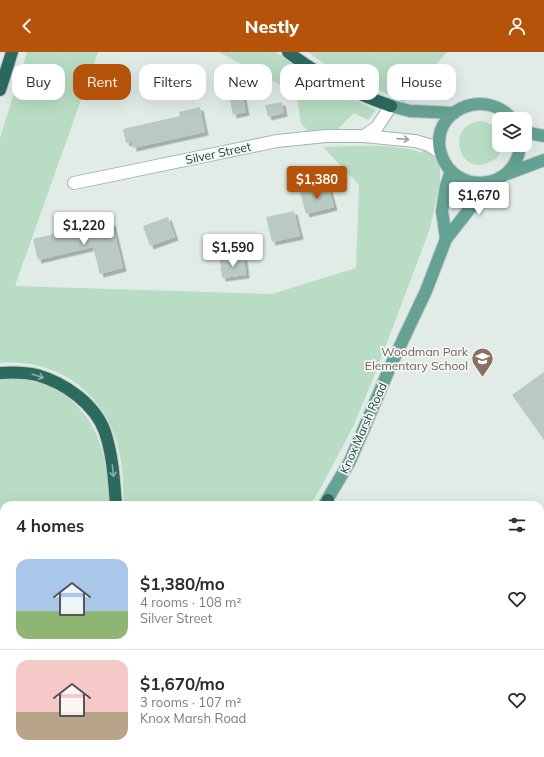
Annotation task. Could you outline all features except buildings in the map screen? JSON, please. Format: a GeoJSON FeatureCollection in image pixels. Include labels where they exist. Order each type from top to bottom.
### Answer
{"type":"FeatureCollection","features":[{"type":"Feature","properties":{"kind":"highway"},"geometry":{"type":"LineString","coordinates":[[0,90],[12,52]]}},
{"type":"Feature","properties":{"kind":"highway"},"geometry":{"type":"LineString","coordinates":[[288,52],[319,73],[342,86],[390,106]]}},
{"type":"Feature","properties":{"kind":"highway"},"geometry":{"type":"LineString","coordinates":[[0,373],[16,372],[37,375],[59,384],[78,395],[93,411],[104,431],[110,454],[116,501]]}},
{"type":"Feature","properties":{"kind":"main road"},"geometry":{"type":"LineString","coordinates":[[504,112],[491,105],[481,103],[471,104],[462,107],[448,119],[442,131],[440,144],[441,153],[451,171],[468,182],[478,184],[489,182],[544,160]]}},
{"type":"Feature","properties":{"kind":"main road"},"geometry":{"type":"LineString","coordinates":[[390,106],[410,111],[454,113]]}},
{"type":"Feature","properties":{"kind":"main road"},"geometry":{"type":"LineString","coordinates":[[532,134],[544,136]]}},
{"type":"Feature","properties":{"kind":"main road"},"geometry":{"type":"LineString","coordinates":[[502,177],[514,164],[519,152]]}},
{"type":"Feature","properties":{"kind":"main road","name":"Knox Marsh Road"},"geometry":{"type":"LineString","coordinates":[[446,239],[442,211],[446,186],[451,171]]}},
{"type":"Feature","properties":{"kind":"main road","name":"Knox Marsh Road"},"geometry":{"type":"LineString","coordinates":[[327,501],[350,460],[370,416],[391,365],[426,291],[446,239],[479,197],[502,177]]}},
{"type":"Feature","properties":{"kind":"street"},"geometry":{"type":"LineString","coordinates":[[364,136],[377,127],[390,106]]}},
{"type":"Feature","properties":{"kind":"street","name":"Silver Street"},"geometry":{"type":"LineString","coordinates":[[74,183],[277,141],[326,136],[364,136],[415,140],[441,153]]}},
{"type":"Feature","properties":{"kind":"green space"},"geometry":{"type":"Polygon","coordinates":[[[27,52],[98,52],[94,64],[73,64],[73,100],[81,100],[15,286],[272,294],[356,268],[359,185],[323,147],[388,146],[422,153],[424,148],[440,165],[440,182],[430,229],[375,374],[353,427],[313,501],[124,501],[122,469],[118,447],[111,427],[102,410],[90,395],[75,382],[59,373],[41,366],[21,363],[0,363],[0,138],[12,100],[65,100],[65,64],[23,64],[27,52]]]}},
{"type":"Feature","properties":{"kind":"green space"},"geometry":{"type":"Polygon","coordinates":[[[219,52],[276,52],[293,64],[280,64],[280,84],[272,80],[272,64],[242,64],[219,52]]]}},
{"type":"Feature","properties":{"kind":"green space"},"geometry":{"type":"Polygon","coordinates":[[[308,52],[447,52],[437,64],[387,64],[387,94],[379,90],[379,64],[325,64],[308,52]]]}},
{"type":"Feature","properties":{"kind":"green space"},"geometry":{"type":"Polygon","coordinates":[[[297,100],[354,100],[376,110],[368,120],[354,113],[337,130],[308,131],[301,123],[297,100]]]}},
{"type":"Feature","properties":{"kind":"green space"},"geometry":{"type":"Polygon","coordinates":[[[480,121],[492,125],[492,152],[500,152],[495,159],[480,165],[471,163],[464,157],[460,149],[459,140],[462,132],[469,125],[480,121]]]}},
{"type":"Feature","properties":{"kind":"green space"},"geometry":{"type":"Polygon","coordinates":[[[6,378],[28,380],[49,386],[72,401],[81,410],[96,433],[101,446],[110,501],[0,501],[0,379],[6,378]]]}},
{"type":"Feature","properties":{"kind":"place","name":"Woodman Park Elementary School"},"geometry":{"type":"Point","coordinates":[483,378]}}]}
